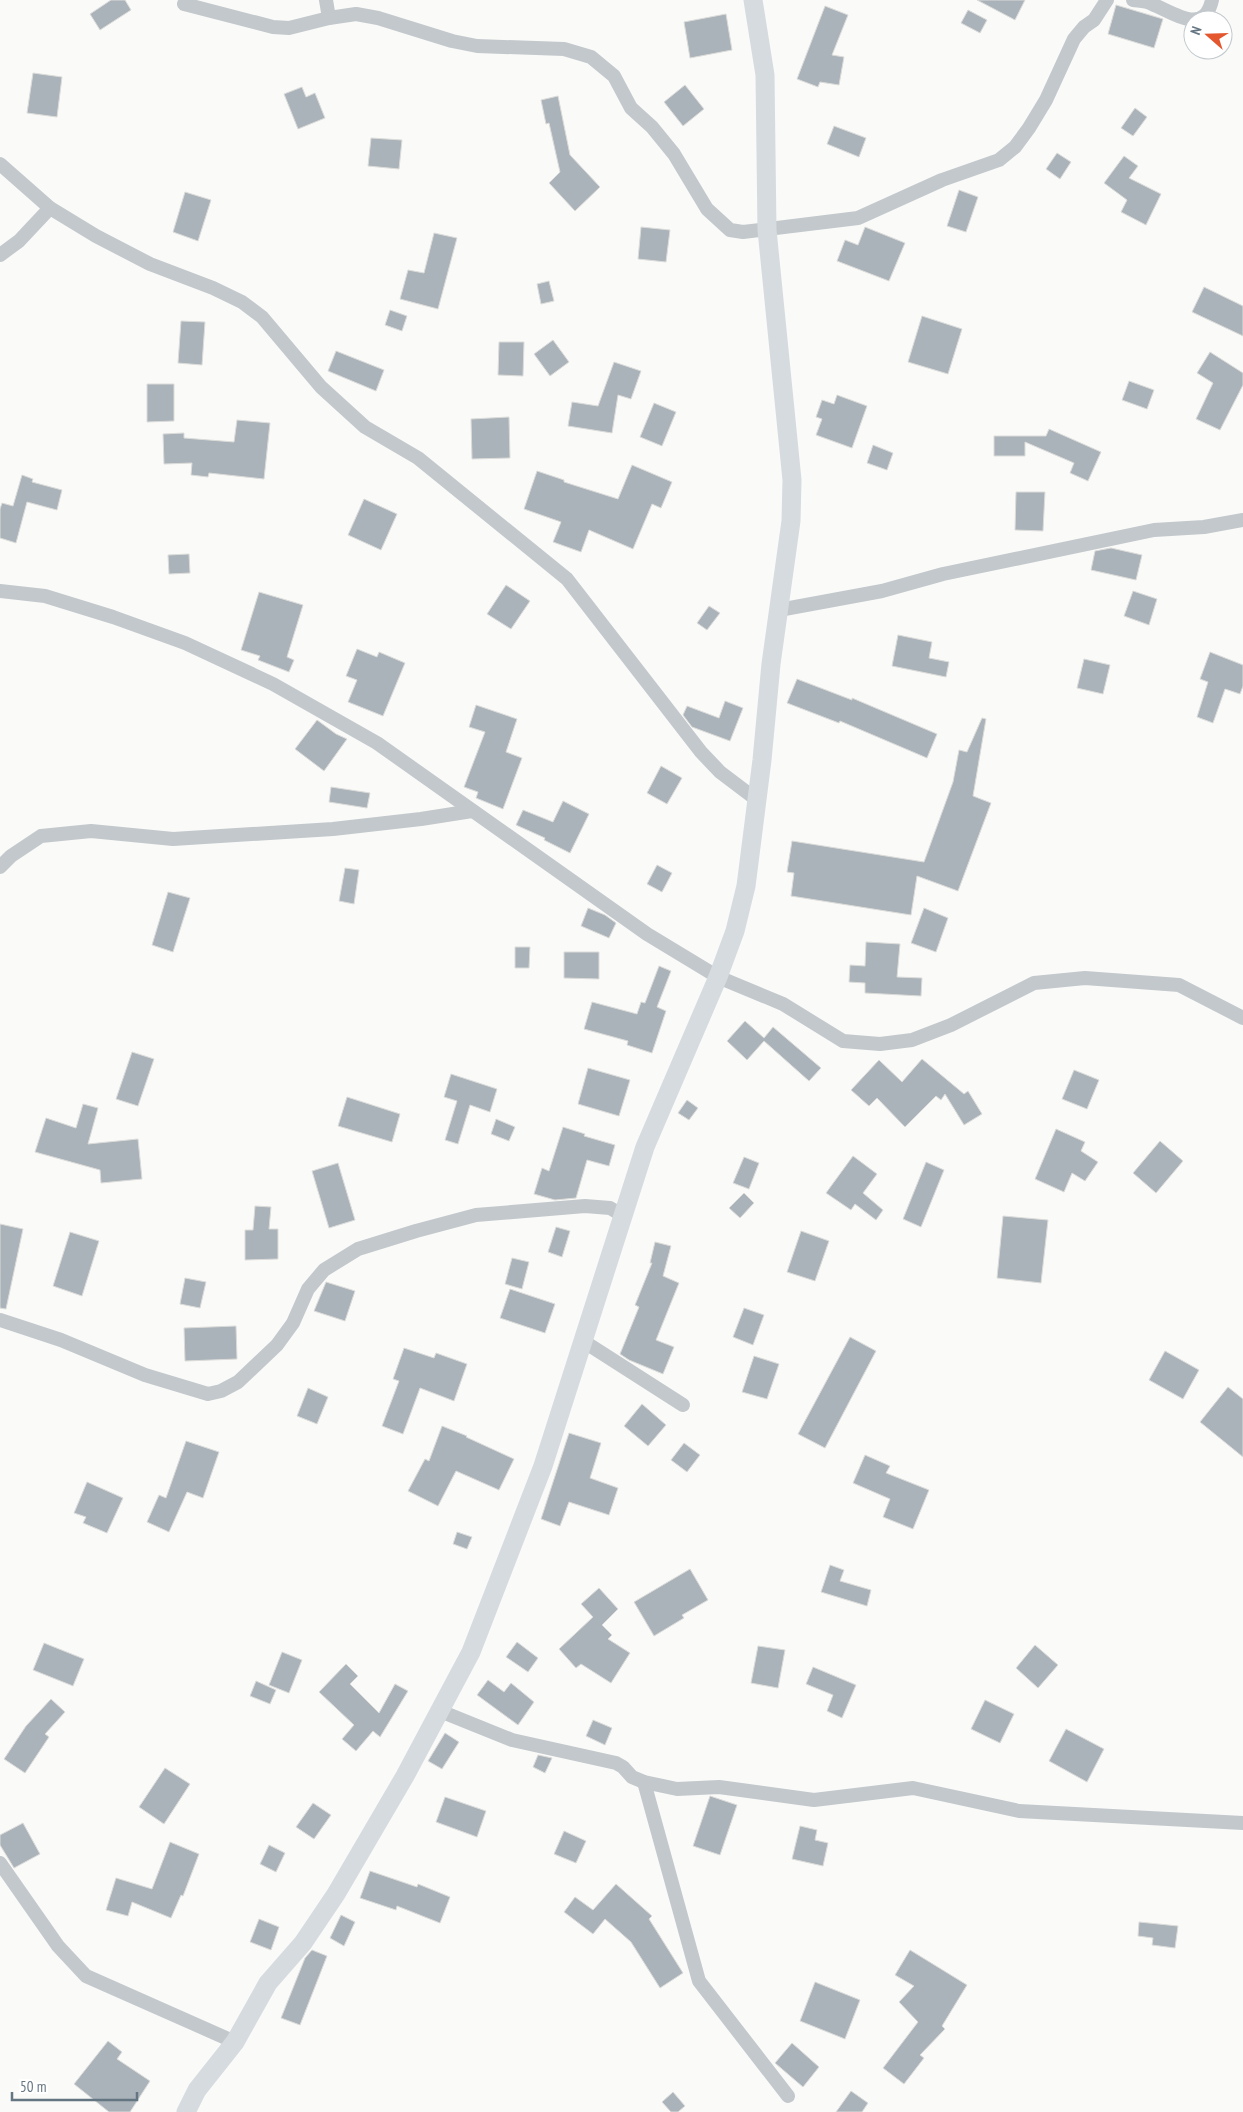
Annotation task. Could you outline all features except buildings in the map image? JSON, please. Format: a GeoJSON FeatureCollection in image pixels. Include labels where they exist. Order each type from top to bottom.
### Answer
{"type":"FeatureCollection","features":[{"type":"Feature","properties":{"kind":"main road"},"geometry":{"type":"LineString","coordinates":[[186,2112],[197,2090],[234,2042],[268,1983],[303,1943],[336,1894],[440,1711],[471,1652],[543,1466],[645,1147],[718,977],[735,931],[746,886],[757,800],[771,664],[791,520],[792,480],[767,230],[765,75],[753,0]]}},
{"type":"Feature","properties":{"kind":"street"},"geometry":{"type":"LineString","coordinates":[[326,0],[329,18]]}},
{"type":"Feature","properties":{"kind":"street"},"geometry":{"type":"LineString","coordinates":[[184,4],[274,28],[289,28],[329,18],[356,14],[378,18],[452,41],[477,46],[564,49],[591,57],[614,76],[631,108],[652,127],[674,154],[706,209],[723,226],[730,230],[743,232],[858,218],[942,180],[999,160],[1015,147],[1029,128],[1046,100],[1074,39],[1084,27],[1094,20],[1107,0]]}},
{"type":"Feature","properties":{"kind":"street"},"geometry":{"type":"LineString","coordinates":[[1133,0],[1150,3],[1184,18],[1197,19],[1204,18],[1209,11],[1212,0]]}},
{"type":"Feature","properties":{"kind":"street"},"geometry":{"type":"LineString","coordinates":[[0,164],[50,208],[96,236],[150,264],[213,288],[242,302],[262,317],[321,387],[365,427],[418,458],[566,579],[701,752],[720,772],[757,800]]}},
{"type":"Feature","properties":{"kind":"street"},"geometry":{"type":"LineString","coordinates":[[0,255],[19,240],[50,208]]}},
{"type":"Feature","properties":{"kind":"street"},"geometry":{"type":"LineString","coordinates":[[779,610],[882,591],[943,574],[1154,530],[1204,527],[1243,520]]}},
{"type":"Feature","properties":{"kind":"street"},"geometry":{"type":"LineString","coordinates":[[0,591],[45,596],[113,617],[185,643],[255,676],[377,743],[647,934],[718,977],[783,1004],[843,1041],[880,1044],[912,1040],[951,1025],[1034,983],[1085,978],[1179,985],[1243,1018]]}},
{"type":"Feature","properties":{"kind":"street"},"geometry":{"type":"LineString","coordinates":[[0,867],[11,856],[41,836],[91,831],[173,839],[333,829],[472,811]]}},
{"type":"Feature","properties":{"kind":"street"},"geometry":{"type":"LineString","coordinates":[[0,1320],[61,1340],[145,1375],[208,1394],[220,1392],[238,1382],[271,1351],[293,1323],[308,1289],[324,1270],[358,1249],[476,1215],[585,1206],[610,1208],[622,1215]]}},
{"type":"Feature","properties":{"kind":"street"},"geometry":{"type":"LineString","coordinates":[[582,1341],[683,1404]]}},
{"type":"Feature","properties":{"kind":"street"},"geometry":{"type":"LineString","coordinates":[[440,1711],[512,1740],[616,1763],[623,1767],[632,1777],[644,1782],[677,1789],[719,1787],[814,1800],[913,1788],[1019,1811],[1243,1823]]}},
{"type":"Feature","properties":{"kind":"street"},"geometry":{"type":"LineString","coordinates":[[644,1782],[699,1981],[788,2096]]}},
{"type":"Feature","properties":{"kind":"street"},"geometry":{"type":"LineString","coordinates":[[0,1863],[58,1946],[86,1976],[234,2042]]}}]}
